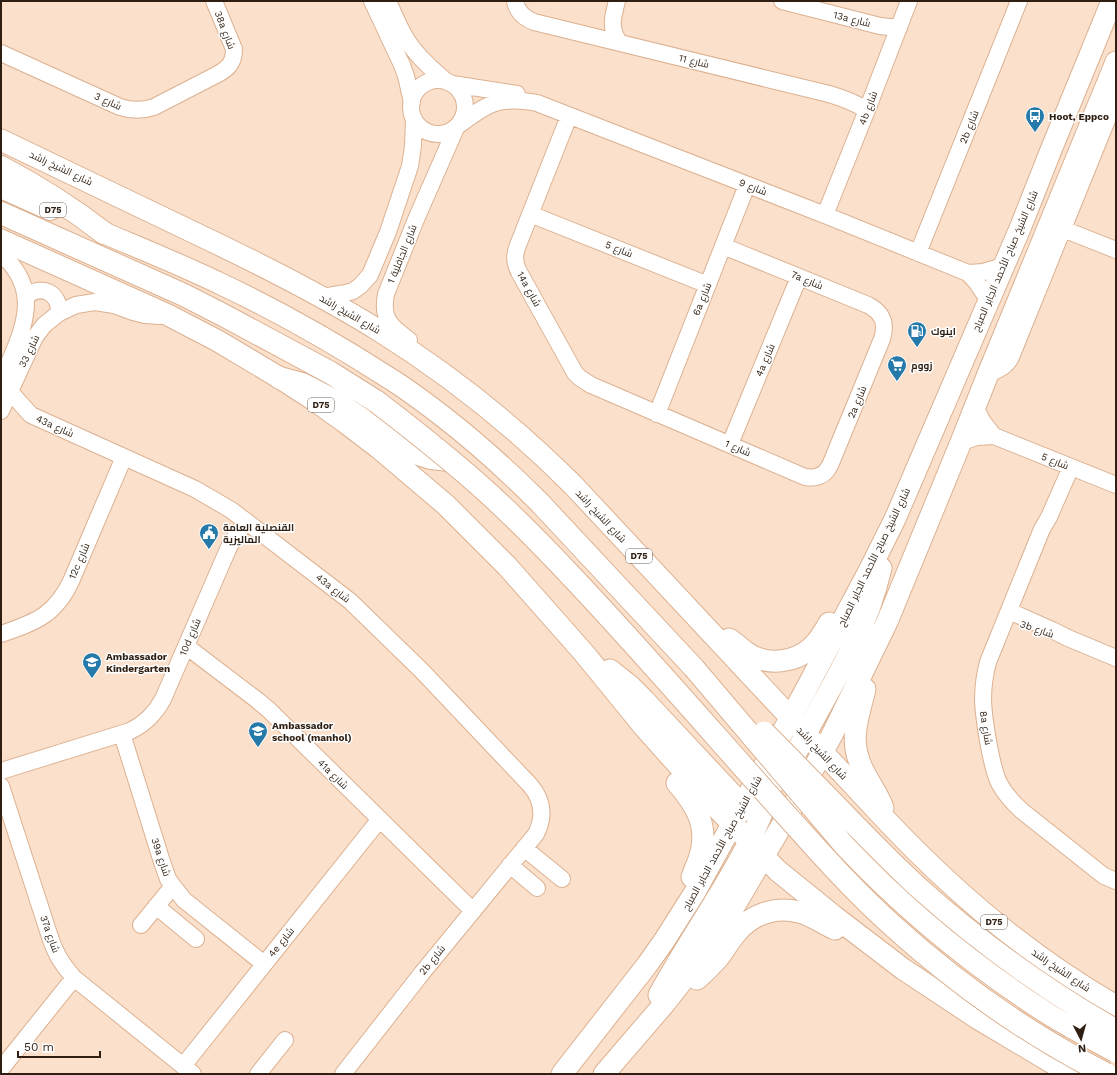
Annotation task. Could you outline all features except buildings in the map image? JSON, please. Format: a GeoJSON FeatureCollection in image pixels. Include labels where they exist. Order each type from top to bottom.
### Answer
{"type":"FeatureCollection","features":[{"type":"Feature","properties":{"kind":"highway"},"geometry":{"type":"LineString","coordinates":[[1,167],[58,200],[104,233]]}},
{"type":"Feature","properties":{"kind":"highway","name":"D75"},"geometry":{"type":"LineString","coordinates":[[1,187],[104,233]]}},
{"type":"Feature","properties":{"kind":"highway","name":"D75"},"geometry":{"type":"LineString","coordinates":[[1,213],[184,295],[262,334],[331,372],[377,402],[449,460]]}},
{"type":"Feature","properties":{"kind":"highway"},"geometry":{"type":"LineString","coordinates":[[280,378],[302,384],[335,401],[404,447],[418,454],[431,458],[449,460],[509,513],[575,580],[816,848],[850,885],[892,926],[948,972],[983,998],[1037,1035],[1106,1074]]}},
{"type":"Feature","properties":{"kind":"main road","name":"شارع الشيخ صباح الأحمد الجابر الصباح"},"geometry":{"type":"LineString","coordinates":[[562,1074],[639,977],[664,942],[680,917],[743,806],[780,762],[790,719],[869,572],[921,460],[1004,266],[1112,1]]}},
{"type":"Feature","properties":{"kind":"main road"},"geometry":{"type":"LineString","coordinates":[[641,1032],[671,972],[724,886],[749,842],[810,775],[823,753],[869,661],[887,622],[962,442],[988,374],[1116,62]]}},
{"type":"Feature","properties":{"kind":"main road","name":"شارع الشيخ راشد"},"geometry":{"type":"LineString","coordinates":[[1,140],[292,280],[379,330],[499,416],[556,468],[922,858],[965,898],[993,921],[1039,956],[1086,988],[1116,1006]]}},
{"type":"Feature","properties":{"kind":"main road"},"geometry":{"type":"LineString","coordinates":[[104,233],[186,267],[259,302],[301,325],[390,378],[462,432],[492,457],[540,503],[694,668],[844,845],[908,908],[953,946],[1018,994],[1051,1016],[1116,1052]]}},
{"type":"Feature","properties":{"kind":"main road","name":"D75"},"geometry":{"type":"LineString","coordinates":[[1,240],[168,315],[218,341],[317,402],[369,440],[446,505],[507,566],[583,652],[645,728],[732,825],[778,871],[903,969],[977,1018],[1071,1074]]}},
{"type":"Feature","properties":{"kind":"main road"},"geometry":{"type":"LineString","coordinates":[[604,1074],[641,1032],[687,975],[720,929],[764,857],[781,789],[780,762],[806,734],[854,644],[862,626],[880,571],[885,553],[887,534]]}},
{"type":"Feature","properties":{"kind":"main road"},"geometry":{"type":"LineString","coordinates":[[705,628],[724,636],[746,653],[760,659],[776,661],[791,659],[805,652],[817,642],[847,594],[869,572]]}},
{"type":"Feature","properties":{"kind":"main road"},"geometry":{"type":"LineString","coordinates":[[583,652],[615,674],[634,691],[743,806],[755,813],[774,815]]}},
{"type":"Feature","properties":{"kind":"main road"},"geometry":{"type":"LineString","coordinates":[[869,661],[866,687],[856,725],[855,747],[862,769],[881,801],[887,821]]}},
{"type":"Feature","properties":{"kind":"main road"},"geometry":{"type":"LineString","coordinates":[[694,668],[736,704],[889,859],[946,911],[1040,983],[1074,1006],[1116,1030]]}},
{"type":"Feature","properties":{"kind":"main road"},"geometry":{"type":"LineString","coordinates":[[645,728],[649,740],[662,764],[691,799],[701,821],[703,839],[702,850],[686,892],[680,917]]}},
{"type":"Feature","properties":{"kind":"main road"},"geometry":{"type":"LineString","coordinates":[[780,762],[798,766],[810,775],[909,867],[936,884],[965,898]]}},
{"type":"Feature","properties":{"kind":"main road"},"geometry":{"type":"LineString","coordinates":[[665,1003],[685,990],[703,974],[719,957],[733,937],[744,925],[765,913],[781,910],[798,912],[839,931],[865,940]]}},
{"type":"Feature","properties":{"kind":"main road"},"geometry":{"type":"LineString","coordinates":[[1028,1049],[1037,1064],[1048,1074]]}},
{"type":"Feature","properties":{"kind":"street","name":"38a شارع"},"geometry":{"type":"LineString","coordinates":[[214,1],[233,44],[233,60]]}},
{"type":"Feature","properties":{"kind":"street"},"geometry":{"type":"LineString","coordinates":[[372,1],[402,65],[412,102]]}},
{"type":"Feature","properties":{"kind":"street"},"geometry":{"type":"LineString","coordinates":[[388,1],[411,46],[426,64],[460,92],[465,103],[464,114],[457,126],[451,131],[445,133],[433,134],[422,129],[414,119]]}},
{"type":"Feature","properties":{"kind":"street"},"geometry":{"type":"LineString","coordinates":[[617,1],[612,26],[614,35],[619,42]]}},
{"type":"Feature","properties":{"kind":"street","name":"13a شارع"},"geometry":{"type":"LineString","coordinates":[[782,1],[880,26],[899,28]]}},
{"type":"Feature","properties":{"kind":"street","name":"4b شارع"},"geometry":{"type":"LineString","coordinates":[[825,215],[909,1]]}},
{"type":"Feature","properties":{"kind":"street","name":"2b شارع"},"geometry":{"type":"LineString","coordinates":[[918,253],[1019,1]]}},
{"type":"Feature","properties":{"kind":"street","name":"شارع 11"},"geometry":{"type":"LineString","coordinates":[[517,7],[526,18],[534,22],[829,94],[855,103],[867,110]]}},
{"type":"Feature","properties":{"kind":"street","name":"شارع 3"},"geometry":{"type":"LineString","coordinates":[[1,53],[120,108],[134,110],[154,107],[222,72],[227,69],[233,60]]}},
{"type":"Feature","properties":{"kind":"street"},"geometry":{"type":"LineString","coordinates":[[322,297],[353,291],[370,275],[388,232],[410,166],[414,146],[414,119],[411,108],[416,92],[425,84],[436,81],[450,83]]}},
{"type":"Feature","properties":{"kind":"street","name":"شارع 9"},"geometry":{"type":"LineString","coordinates":[[450,83],[526,96],[537,103],[569,116],[825,215],[968,273],[983,272],[1004,266]]}},
{"type":"Feature","properties":{"kind":"street"},"geometry":{"type":"LineString","coordinates":[[988,374],[1002,368],[1011,357],[1116,98]]}},
{"type":"Feature","properties":{"kind":"street","name":"شارع 9"},"geometry":{"type":"LineString","coordinates":[[457,126],[480,109],[496,102],[521,100],[537,103]]}},
{"type":"Feature","properties":{"kind":"street","name":"14a شارع"},"geometry":{"type":"LineString","coordinates":[[569,116],[515,252],[516,266],[572,368],[580,378],[585,382],[657,414]]}},
{"type":"Feature","properties":{"kind":"street","name":"شارع الجافلية 1"},"geometry":{"type":"LineString","coordinates":[[434,368],[422,351],[395,330],[391,325],[385,313],[385,300],[386,294],[417,218],[457,126]]}},
{"type":"Feature","properties":{"kind":"street","name":"6a شارع"},"geometry":{"type":"LineString","coordinates":[[657,414],[747,185]]}},
{"type":"Feature","properties":{"kind":"street","name":"شارع 5"},"geometry":{"type":"LineString","coordinates":[[530,214],[708,285]]}},
{"type":"Feature","properties":{"kind":"street"},"geometry":{"type":"LineString","coordinates":[[1063,229],[1116,250]]}},
{"type":"Feature","properties":{"kind":"street","name":"7a شارع"},"geometry":{"type":"LineString","coordinates":[[723,246],[800,276],[868,305],[881,315],[884,323]]}},
{"type":"Feature","properties":{"kind":"street","name":"شارع 33"},"geometry":{"type":"LineString","coordinates":[[1,254],[10,262],[20,278],[26,297],[23,327],[6,386],[1,411]]}},
{"type":"Feature","properties":{"kind":"street","name":"شارع 9"},"geometry":{"type":"LineString","coordinates":[[968,273],[989,301]]}},
{"type":"Feature","properties":{"kind":"street","name":"4a شارع"},"geometry":{"type":"LineString","coordinates":[[730,444],[800,276]]}},
{"type":"Feature","properties":{"kind":"street"},"geometry":{"type":"LineString","coordinates":[[26,297],[39,290],[48,292],[56,298],[59,313]]}},
{"type":"Feature","properties":{"kind":"street","name":"شارع 33"},"geometry":{"type":"LineString","coordinates":[[6,386],[35,337],[44,325],[59,313],[76,305],[95,302],[114,305],[145,315],[168,315]]}},
{"type":"Feature","properties":{"kind":"street","name":"2a شارع"},"geometry":{"type":"LineString","coordinates":[[820,476],[827,471],[831,463],[882,339],[884,323]]}},
{"type":"Feature","properties":{"kind":"street","name":"43a شارع"},"geometry":{"type":"LineString","coordinates":[[6,386],[31,415],[195,489],[225,506],[350,601],[422,671],[535,791],[542,805],[542,820],[536,834],[524,848]]}},
{"type":"Feature","properties":{"kind":"street"},"geometry":{"type":"LineString","coordinates":[[975,407],[983,422],[994,436]]}},
{"type":"Feature","properties":{"kind":"street","name":"شارع 1"},"geometry":{"type":"LineString","coordinates":[[657,414],[805,477],[810,478],[820,476]]}},
{"type":"Feature","properties":{"kind":"street","name":"43a شارع"},"geometry":{"type":"LineString","coordinates":[[1,418],[14,415],[31,415]]}},
{"type":"Feature","properties":{"kind":"street","name":"شارع 5"},"geometry":{"type":"LineString","coordinates":[[962,442],[977,437],[994,436],[1116,485]]}},
{"type":"Feature","properties":{"kind":"street","name":"12c شارع"},"geometry":{"type":"LineString","coordinates":[[1,634],[27,626],[37,621],[46,615],[61,599],[72,579],[124,457]]}},
{"type":"Feature","properties":{"kind":"street","name":"8a شارع"},"geometry":{"type":"LineString","coordinates":[[1068,466],[1049,517],[1042,529],[988,662],[983,686],[983,710],[995,773],[1006,794],[1022,811],[1104,876],[1116,881]]}},
{"type":"Feature","properties":{"kind":"street","name":"10d شارع"},"geometry":{"type":"LineString","coordinates":[[1,771],[122,734],[138,727],[153,715],[163,699],[229,547],[238,532],[248,522]]}},
{"type":"Feature","properties":{"kind":"street","name":"3b شارع"},"geometry":{"type":"LineString","coordinates":[[1007,614],[1048,628],[1116,658]]}},
{"type":"Feature","properties":{"kind":"street","name":"41a شارع"},"geometry":{"type":"LineString","coordinates":[[186,646],[269,710],[473,911]]}},
{"type":"Feature","properties":{"kind":"street","name":"39a شارع"},"geometry":{"type":"LineString","coordinates":[[122,734],[168,879],[184,900],[264,964]]}},
{"type":"Feature","properties":{"kind":"street","name":"37a شارع"},"geometry":{"type":"LineString","coordinates":[[1,786],[56,954],[74,978],[188,1070]]}},
{"type":"Feature","properties":{"kind":"street","name":"4e شارع"},"geometry":{"type":"LineString","coordinates":[[188,1070],[264,964],[380,819]]}},
{"type":"Feature","properties":{"kind":"street"},"geometry":{"type":"LineString","coordinates":[[524,848],[562,879]]}},
{"type":"Feature","properties":{"kind":"street","name":"2b شارع"},"geometry":{"type":"LineString","coordinates":[[343,1074],[422,973],[524,848]]}},
{"type":"Feature","properties":{"kind":"street"},"geometry":{"type":"LineString","coordinates":[[510,865],[537,888]]}},
{"type":"Feature","properties":{"kind":"street"},"geometry":{"type":"LineString","coordinates":[[141,925],[173,886]]}},
{"type":"Feature","properties":{"kind":"street"},"geometry":{"type":"LineString","coordinates":[[156,906],[196,939]]}},
{"type":"Feature","properties":{"kind":"street"},"geometry":{"type":"LineString","coordinates":[[1,1069],[74,978]]}},
{"type":"Feature","properties":{"kind":"street"},"geometry":{"type":"LineString","coordinates":[[258,1074],[285,1040]]}},
{"type":"Feature","properties":{"kind":"place","name":"Hoot, Eppco"},"geometry":{"type":"Point","coordinates":[1035,133]}},
{"type":"Feature","properties":{"kind":"place","name":"اينوك"},"geometry":{"type":"Point","coordinates":[917,348]}},
{"type":"Feature","properties":{"kind":"place","name":"زووم"},"geometry":{"type":"Point","coordinates":[897,382]}},
{"type":"Feature","properties":{"kind":"place","name":"القنصلية العامة الماليزية"},"geometry":{"type":"Point","coordinates":[209,550]}},
{"type":"Feature","properties":{"kind":"place","name":"Ambassador Kindergarten"},"geometry":{"type":"Point","coordinates":[92,679]}},
{"type":"Feature","properties":{"kind":"place","name":"Ambassador school (manhol)"},"geometry":{"type":"Point","coordinates":[258,748]}}]}
